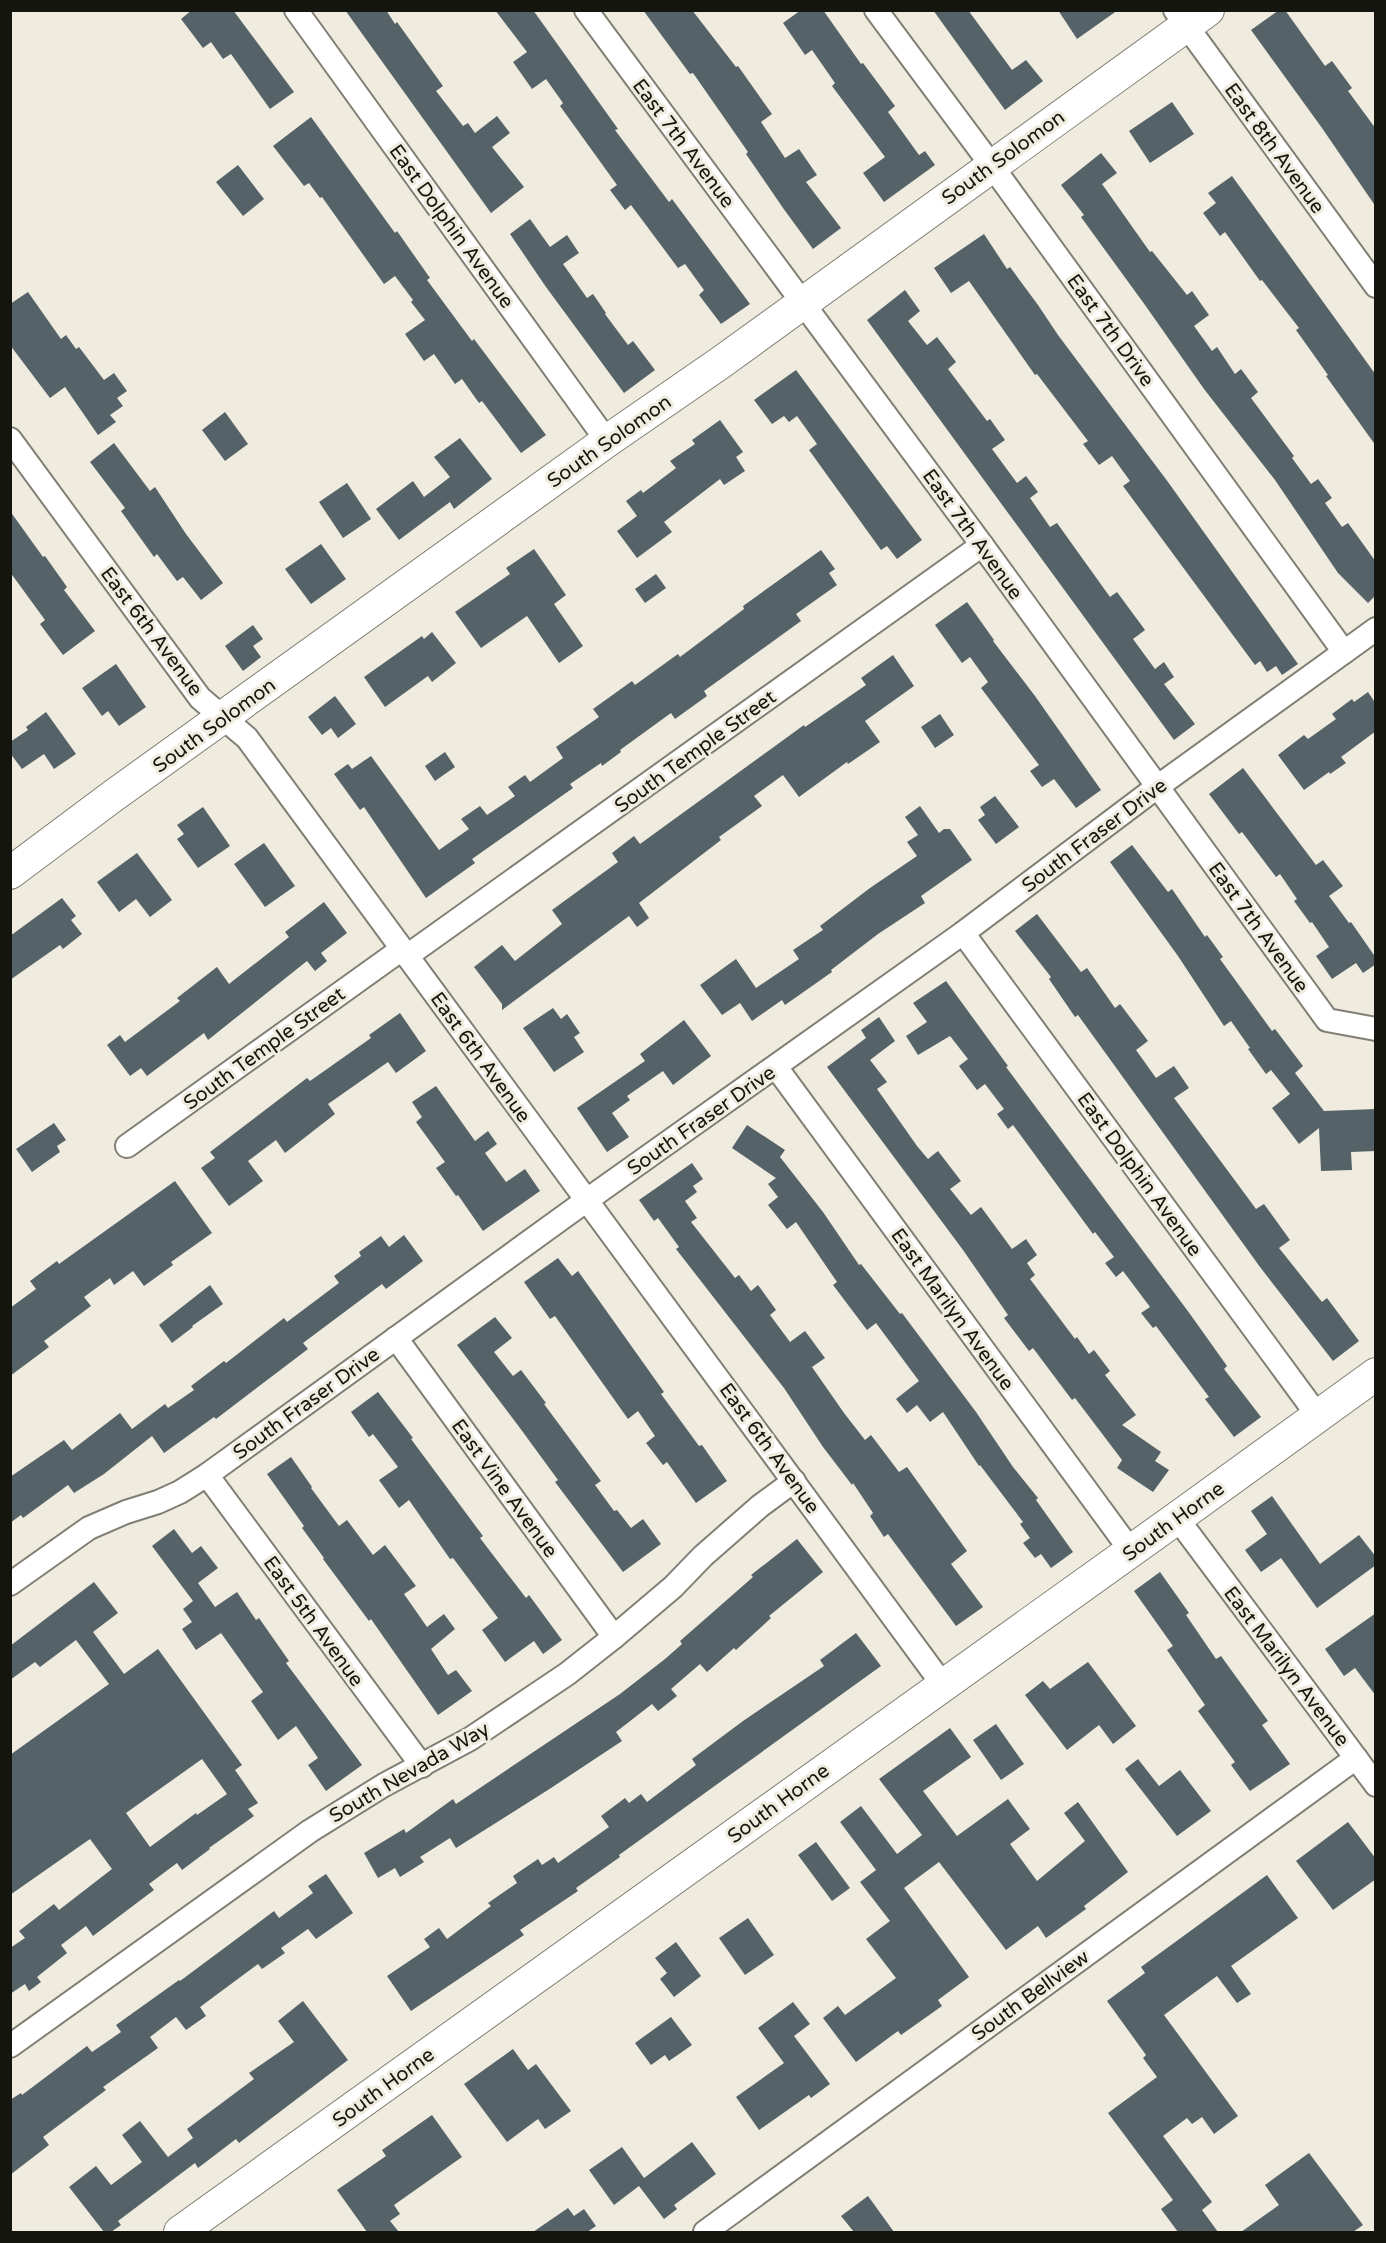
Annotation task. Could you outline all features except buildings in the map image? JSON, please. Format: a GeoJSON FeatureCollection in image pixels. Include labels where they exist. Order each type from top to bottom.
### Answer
{"type":"FeatureCollection","features":[{"type":"Feature","properties":{"kind":"street","name":"East Dolphin Avenue"},"geometry":{"type":"LineString","coordinates":[[296,10],[607,441]]}},
{"type":"Feature","properties":{"kind":"street","name":"East 7th Avenue"},"geometry":{"type":"LineString","coordinates":[[586,10],[982,545],[1327,1020],[1376,1029]]}},
{"type":"Feature","properties":{"kind":"street","name":"East 7th Drive"},"geometry":{"type":"LineString","coordinates":[[876,10],[992,165],[1344,652]]}},
{"type":"Feature","properties":{"kind":"street","name":"South Solomon"},"geometry":{"type":"LineString","coordinates":[[10,873],[113,796],[607,441],[704,375],[992,165],[1190,16]]}},
{"type":"Feature","properties":{"kind":"street","name":"East 8th Avenue"},"geometry":{"type":"LineString","coordinates":[[1190,16],[1376,286]]}},
{"type":"Feature","properties":{"kind":"street","name":"East 6th Avenue"},"geometry":{"type":"LineString","coordinates":[[10,439],[200,698],[247,738],[943,1685]]}},
{"type":"Feature","properties":{"kind":"street","name":"South Temple Street"},"geometry":{"type":"LineString","coordinates":[[127,1146],[405,953],[982,545]]}},
{"type":"Feature","properties":{"kind":"street","name":"South Fraser Drive"},"geometry":{"type":"LineString","coordinates":[[10,1584],[89,1527],[126,1512],[158,1503],[207,1475],[587,1200],[963,933],[1157,787],[1376,629]]}},
{"type":"Feature","properties":{"kind":"street","name":"East Dolphin Avenue"},"geometry":{"type":"LineString","coordinates":[[963,933],[1318,1416]]}},
{"type":"Feature","properties":{"kind":"street","name":"East Marilyn Avenue"},"geometry":{"type":"LineString","coordinates":[[776,1067],[1131,1551]]}},
{"type":"Feature","properties":{"kind":"street","name":"East Vine Avenue"},"geometry":{"type":"LineString","coordinates":[[396,1338],[614,1637]]}},
{"type":"Feature","properties":{"kind":"street","name":"South Horne"},"geometry":{"type":"LineString","coordinates":[[180,2232],[1376,1374]]}},
{"type":"Feature","properties":{"kind":"street","name":"East 5th Avenue"},"geometry":{"type":"LineString","coordinates":[[207,1475],[422,1766]]}},
{"type":"Feature","properties":{"kind":"street","name":"South Nevada Way"},"geometry":{"type":"LineString","coordinates":[[10,2046],[310,1831],[384,1785],[470,1739],[518,1708],[614,1637],[673,1587],[703,1556],[751,1514],[794,1481]]}},
{"type":"Feature","properties":{"kind":"street","name":"East Marilyn Avenue"},"geometry":{"type":"LineString","coordinates":[[1177,1518],[1376,1785]]}},
{"type":"Feature","properties":{"kind":"street","name":"South Bellview"},"geometry":{"type":"LineString","coordinates":[[705,2232],[1356,1758]]}}]}
